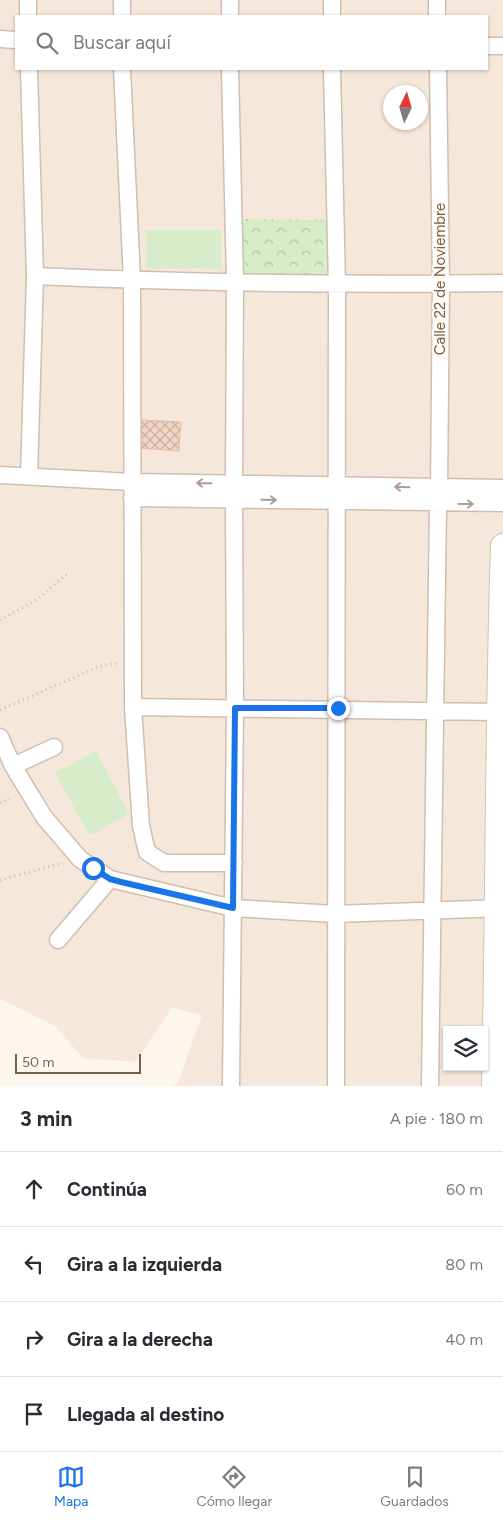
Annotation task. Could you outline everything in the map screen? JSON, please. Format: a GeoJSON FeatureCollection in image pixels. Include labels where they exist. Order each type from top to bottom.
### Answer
{"type":"FeatureCollection","features":[{"type":"Feature","properties":{"kind":"street"},"geometry":{"type":"LineString","coordinates":[[28,0],[28,15]]}},
{"type":"Feature","properties":{"kind":"street"},"geometry":{"type":"LineString","coordinates":[[122,0],[122,15]]}},
{"type":"Feature","properties":{"kind":"street"},"geometry":{"type":"LineString","coordinates":[[230,0],[230,15]]}},
{"type":"Feature","properties":{"kind":"street"},"geometry":{"type":"LineString","coordinates":[[332,0],[332,15]]}},
{"type":"Feature","properties":{"kind":"street"},"geometry":{"type":"LineString","coordinates":[[437,0],[437,15]]}},
{"type":"Feature","properties":{"kind":"street"},"geometry":{"type":"LineString","coordinates":[[0,39],[15,40]]}},
{"type":"Feature","properties":{"kind":"street"},"geometry":{"type":"LineString","coordinates":[[488,46],[503,46]]}},
{"type":"Feature","properties":{"kind":"street"},"geometry":{"type":"LineString","coordinates":[[28,70],[35,276],[29,476]]}},
{"type":"Feature","properties":{"kind":"street"},"geometry":{"type":"LineString","coordinates":[[122,70],[132,280],[133,707],[141,826],[147,852],[164,863],[234,863]]}},
{"type":"Feature","properties":{"kind":"street"},"geometry":{"type":"LineString","coordinates":[[230,70],[235,281],[235,708],[231,1086]]}},
{"type":"Feature","properties":{"kind":"street"},"geometry":{"type":"LineString","coordinates":[[332,70],[337,285],[338,708],[335,914],[336,1086]]}},
{"type":"Feature","properties":{"kind":"street","name":"Calle 22 de Noviembre"},"geometry":{"type":"LineString","coordinates":[[430,1086],[437,710],[441,284],[438,70]]}},
{"type":"Feature","properties":{"kind":"street"},"geometry":{"type":"LineString","coordinates":[[35,276],[337,285],[503,283]]}},
{"type":"Feature","properties":{"kind":"street"},"geometry":{"type":"LineString","coordinates":[[0,475],[29,476],[132,490],[439,496],[503,503]]}},
{"type":"Feature","properties":{"kind":"street"},"geometry":{"type":"LineString","coordinates":[[439,496],[503,488]]}},
{"type":"Feature","properties":{"kind":"street"},"geometry":{"type":"LineString","coordinates":[[494,1086],[501,908],[498,712],[503,546]]}},
{"type":"Feature","properties":{"kind":"street"},"geometry":{"type":"LineString","coordinates":[[133,707],[338,708],[498,712]]}},
{"type":"Feature","properties":{"kind":"street"},"geometry":{"type":"LineString","coordinates":[[0,737],[13,766],[44,817],[80,859],[110,879],[233,908],[335,914],[501,908]]}},
{"type":"Feature","properties":{"kind":"street"},"geometry":{"type":"LineString","coordinates":[[13,766],[54,747]]}},
{"type":"Feature","properties":{"kind":"street"},"geometry":{"type":"LineString","coordinates":[[58,940],[110,879]]}},
{"type":"Feature","properties":{"kind":"path"},"geometry":{"type":"LineString","coordinates":[[0,620],[38,599],[68,573]]}},
{"type":"Feature","properties":{"kind":"path"},"geometry":{"type":"LineString","coordinates":[[0,710],[100,666],[133,661]]}},
{"type":"Feature","properties":{"kind":"path"},"geometry":{"type":"LineString","coordinates":[[0,880],[80,859]]}},
{"type":"Feature","properties":{"kind":"shaded area"},"geometry":{"type":"Polygon","coordinates":[[[0,0],[503,0],[503,1086],[172,1086],[178,1083],[202,1015],[172,1008],[135,1062],[83,1058],[55,1026],[0,999],[0,0]]]}},
{"type":"Feature","properties":{"kind":"green space"},"geometry":{"type":"Polygon","coordinates":[[[240,219],[331,220],[330,275],[240,274],[240,219]]]}},
{"type":"Feature","properties":{"kind":"green space"},"geometry":{"type":"Polygon","coordinates":[[[146,230],[221,230],[221,269],[146,268],[146,230]]]}},
{"type":"Feature","properties":{"kind":"green space"},"geometry":{"type":"Polygon","coordinates":[[[96,751],[129,814],[90,836],[55,773],[96,751]]]}},
{"type":"Feature","properties":{"kind":"building"},"geometry":{"type":"Polygon","coordinates":[[[141,420],[181,422],[179,451],[139,448],[141,420]]]}},
{"type":"Feature","properties":{"kind":"route"},"geometry":{"type":"LineString","coordinates":[[93,868],[110,879],[233,908],[235,708],[338,708]]}}]}
